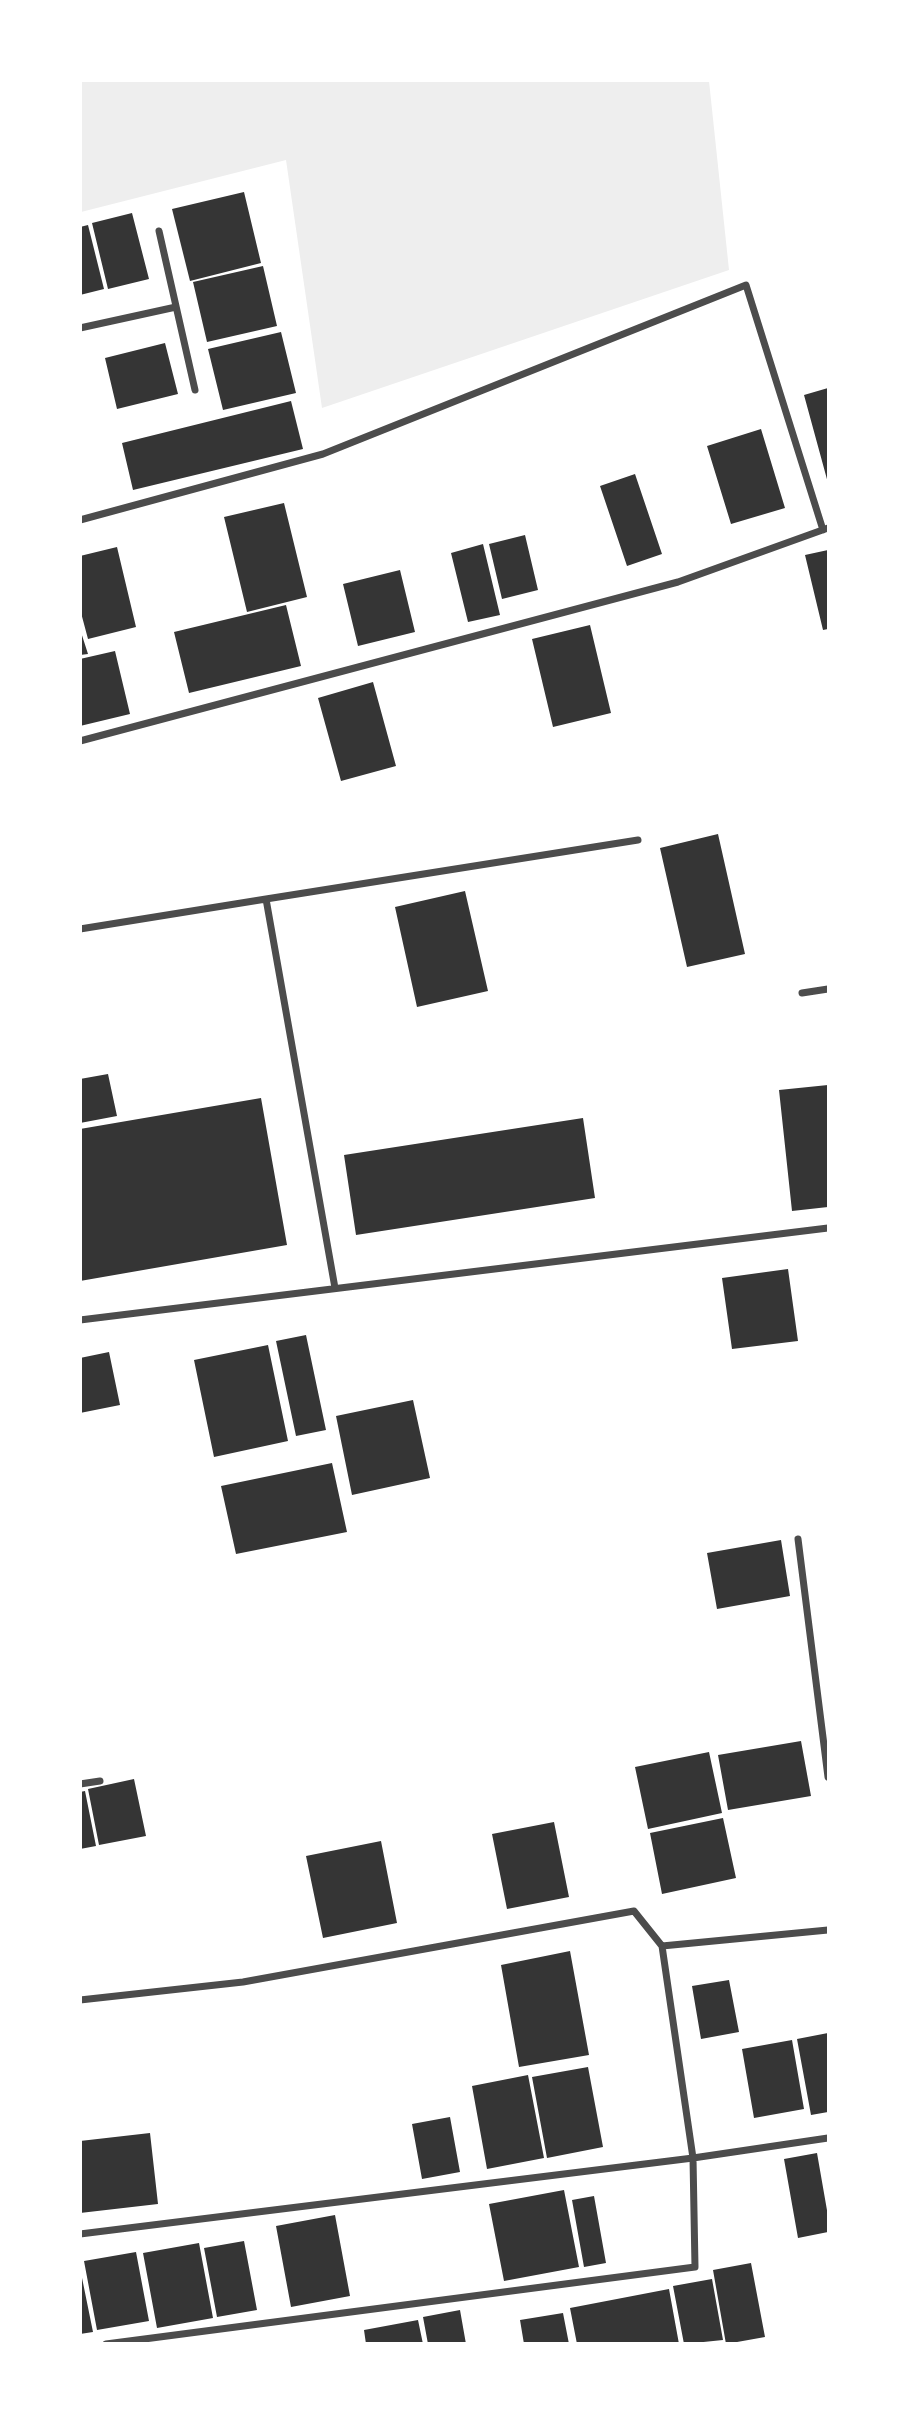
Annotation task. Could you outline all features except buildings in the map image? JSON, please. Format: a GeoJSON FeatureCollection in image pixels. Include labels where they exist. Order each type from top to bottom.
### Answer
{"type":"FeatureCollection","features":[{"type":"Feature","properties":{"kind":"street"},"geometry":{"type":"LineString","coordinates":[[159,231],[195,390]]}},
{"type":"Feature","properties":{"kind":"street"},"geometry":{"type":"LineString","coordinates":[[80,520],[323,454],[746,285],[826,529],[678,582],[80,741]]}},
{"type":"Feature","properties":{"kind":"street"},"geometry":{"type":"LineString","coordinates":[[80,328],[176,307]]}},
{"type":"Feature","properties":{"kind":"street"},"geometry":{"type":"LineString","coordinates":[[80,929],[638,840]]}},
{"type":"Feature","properties":{"kind":"street"},"geometry":{"type":"LineString","coordinates":[[266,899],[335,1288]]}},
{"type":"Feature","properties":{"kind":"street"},"geometry":{"type":"LineString","coordinates":[[802,993],[828,989]]}},
{"type":"Feature","properties":{"kind":"street"},"geometry":{"type":"LineString","coordinates":[[80,1320],[828,1228]]}},
{"type":"Feature","properties":{"kind":"street"},"geometry":{"type":"LineString","coordinates":[[798,1539],[828,1777]]}},
{"type":"Feature","properties":{"kind":"street"},"geometry":{"type":"LineString","coordinates":[[80,1784],[100,1781]]}},
{"type":"Feature","properties":{"kind":"street"},"geometry":{"type":"LineString","coordinates":[[80,2000],[243,1982],[634,1911],[662,1946],[694,2158],[695,2267],[106,2343]]}},
{"type":"Feature","properties":{"kind":"street"},"geometry":{"type":"LineString","coordinates":[[662,1946],[828,1930]]}},
{"type":"Feature","properties":{"kind":"street"},"geometry":{"type":"LineString","coordinates":[[80,2234],[694,2158],[828,2138]]}},
{"type":"Feature","properties":{"kind":"shaded area"},"geometry":{"type":"Polygon","coordinates":[[[81,80],[709,81],[729,270],[322,408],[286,160],[81,212],[81,80]]]}}]}
